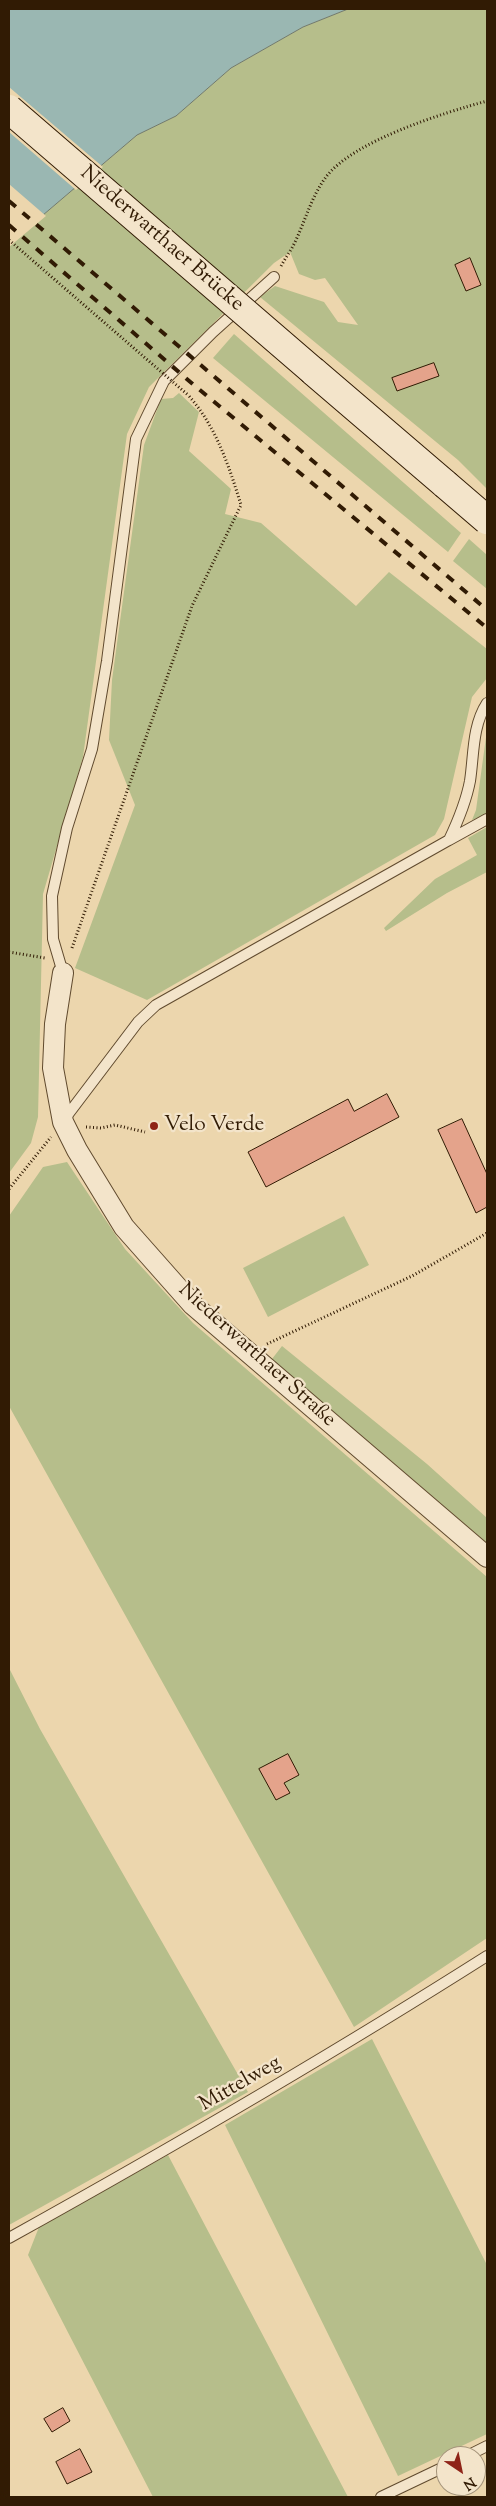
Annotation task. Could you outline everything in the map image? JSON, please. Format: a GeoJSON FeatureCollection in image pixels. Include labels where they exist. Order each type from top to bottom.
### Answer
{"type":"FeatureCollection","features":[{"type":"Feature","properties":{"kind":"main road","name":"Niederwarthaer Brücke"},"geometry":{"type":"LineString","coordinates":[[9,109],[487,520]]}},
{"type":"Feature","properties":{"kind":"street","name":"Niederwarthaer Straße"},"geometry":{"type":"LineString","coordinates":[[61,968],[55,1024],[53,1068],[62,1122],[98,1185],[138,1245],[193,1305],[487,1557]]}},
{"type":"Feature","properties":{"kind":"lane"},"geometry":{"type":"LineString","coordinates":[[61,968],[53,939],[52,896],[67,828],[92,749],[107,661],[136,439],[164,381],[212,332],[274,278]]}},
{"type":"Feature","properties":{"kind":"lane"},"geometry":{"type":"LineString","coordinates":[[449,840],[463,809],[470,781],[474,742],[482,712],[487,702]]}},
{"type":"Feature","properties":{"kind":"lane"},"geometry":{"type":"LineString","coordinates":[[62,1122],[138,1022],[156,1005],[487,819]]}},
{"type":"Feature","properties":{"kind":"lane","name":"Mittelweg"},"geometry":{"type":"LineString","coordinates":[[9,2238],[165,2152],[359,2038],[487,1956]]}},
{"type":"Feature","properties":{"kind":"lane"},"geometry":{"type":"LineString","coordinates":[[382,2497],[436,2471]]}},
{"type":"Feature","properties":{"kind":"path"},"geometry":{"type":"LineString","coordinates":[[274,278],[295,242],[315,194],[327,176],[346,157],[377,139],[487,101]]}},
{"type":"Feature","properties":{"kind":"path"},"geometry":{"type":"LineString","coordinates":[[9,240],[188,395],[205,413],[233,478],[241,506],[192,606],[61,968],[9,952]]}},
{"type":"Feature","properties":{"kind":"path"},"geometry":{"type":"LineString","coordinates":[[9,1189],[62,1122]]}},
{"type":"Feature","properties":{"kind":"path"},"geometry":{"type":"LineString","coordinates":[[87,1127],[115,1125],[145,1132]]}},
{"type":"Feature","properties":{"kind":"path"},"geometry":{"type":"LineString","coordinates":[[250,1354],[302,1326],[412,1276],[487,1233]]}},
{"type":"Feature","properties":{"kind":"green space"},"geometry":{"type":"Polygon","coordinates":[[[348,9],[487,9],[487,489],[458,460],[260,297],[275,286],[324,302],[338,322],[358,325],[325,278],[315,280],[299,274],[290,252],[274,263],[149,387],[127,434],[83,757],[43,894],[38,1117],[31,1143],[9,1173],[9,244],[137,135],[176,116],[231,68],[303,27],[348,9]]]}},
{"type":"Feature","properties":{"kind":"green space"},"geometry":{"type":"Polygon","coordinates":[[[234,334],[461,533],[448,552],[213,358],[234,334]]]}},
{"type":"Feature","properties":{"kind":"green space"},"geometry":{"type":"Polygon","coordinates":[[[179,393],[199,412],[189,451],[231,489],[225,514],[261,523],[356,606],[389,572],[487,649],[487,678],[472,697],[444,819],[435,835],[147,1000],[75,968],[135,805],[109,740],[112,680],[144,445],[161,399],[173,398],[179,393]]]}},
{"type":"Feature","properties":{"kind":"green space"},"geometry":{"type":"Polygon","coordinates":[[[469,539],[487,555],[487,589],[453,561],[469,539]]]}},
{"type":"Feature","properties":{"kind":"green space"},"geometry":{"type":"Polygon","coordinates":[[[487,730],[487,814],[472,820],[476,810],[487,730]]]}},
{"type":"Feature","properties":{"kind":"green space"},"geometry":{"type":"Polygon","coordinates":[[[487,827],[487,872],[447,893],[386,931],[384,928],[435,879],[477,855],[468,838],[487,827]]]}},
{"type":"Feature","properties":{"kind":"green space"},"geometry":{"type":"Polygon","coordinates":[[[67,1162],[125,1249],[193,1323],[487,1577],[487,1938],[354,2027],[9,1406],[9,1216],[43,1167],[67,1162]]]}},
{"type":"Feature","properties":{"kind":"green space"},"geometry":{"type":"Polygon","coordinates":[[[344,1216],[369,1265],[268,1317],[243,1268],[344,1216]]]}},
{"type":"Feature","properties":{"kind":"green space"},"geometry":{"type":"Polygon","coordinates":[[[282,1346],[427,1464],[487,1518],[487,1543],[272,1359],[282,1346]]]}},
{"type":"Feature","properties":{"kind":"green space"},"geometry":{"type":"Polygon","coordinates":[[[9,1668],[40,1729],[248,2092],[9,2225],[9,1668]]]}},
{"type":"Feature","properties":{"kind":"green space"},"geometry":{"type":"Polygon","coordinates":[[[372,2039],[487,2265],[487,2434],[462,2446],[436,2446],[436,2458],[398,2476],[225,2125],[372,2039]]]}},
{"type":"Feature","properties":{"kind":"green space"},"geometry":{"type":"Polygon","coordinates":[[[168,2155],[348,2497],[153,2497],[28,2255],[39,2227],[168,2155]]]}},
{"type":"Feature","properties":{"kind":"water"},"geometry":{"type":"Polygon","coordinates":[[[9,9],[348,9],[303,27],[231,68],[176,116],[137,135],[9,244],[9,9]]]}},
{"type":"Feature","properties":{"kind":"pier"},"geometry":{"type":"Polygon","coordinates":[[[9,87],[103,167],[76,190],[9,132],[9,87]]]}},
{"type":"Feature","properties":{"kind":"pier"},"geometry":{"type":"Polygon","coordinates":[[[9,184],[46,216],[9,247],[9,184]]]}},
{"type":"Feature","properties":{"kind":"building"},"geometry":{"type":"Polygon","coordinates":[[[470,258],[481,285],[466,291],[455,265],[470,258]]]}},
{"type":"Feature","properties":{"kind":"building"},"geometry":{"type":"Polygon","coordinates":[[[434,363],[439,376],[397,391],[392,378],[434,363]]]}},
{"type":"Feature","properties":{"kind":"building"},"geometry":{"type":"Polygon","coordinates":[[[387,1094],[399,1117],[266,1187],[248,1152],[348,1099],[354,1111],[387,1094]]]}},
{"type":"Feature","properties":{"kind":"building"},"geometry":{"type":"Polygon","coordinates":[[[462,1119],[487,1174],[487,1207],[476,1213],[438,1130],[462,1119]]]}},
{"type":"Feature","properties":{"kind":"building"},"geometry":{"type":"Polygon","coordinates":[[[288,1754],[299,1775],[284,1783],[290,1793],[276,1800],[259,1769],[288,1754]]]}},
{"type":"Feature","properties":{"kind":"building"},"geometry":{"type":"Polygon","coordinates":[[[63,2408],[70,2421],[52,2432],[44,2419],[63,2408]]]}},
{"type":"Feature","properties":{"kind":"building"},"geometry":{"type":"Polygon","coordinates":[[[80,2449],[92,2472],[67,2484],[56,2462],[80,2449]]]}},
{"type":"Feature","properties":{"kind":"railway"},"geometry":{"type":"LineString","coordinates":[[9,201],[487,610]]}},
{"type":"Feature","properties":{"kind":"railway"},"geometry":{"type":"LineString","coordinates":[[9,225],[195,386],[487,628]]}},
{"type":"Feature","properties":{"kind":"place","name":"Velo Verde"},"geometry":{"type":"Point","coordinates":[154,1126]}}]}
